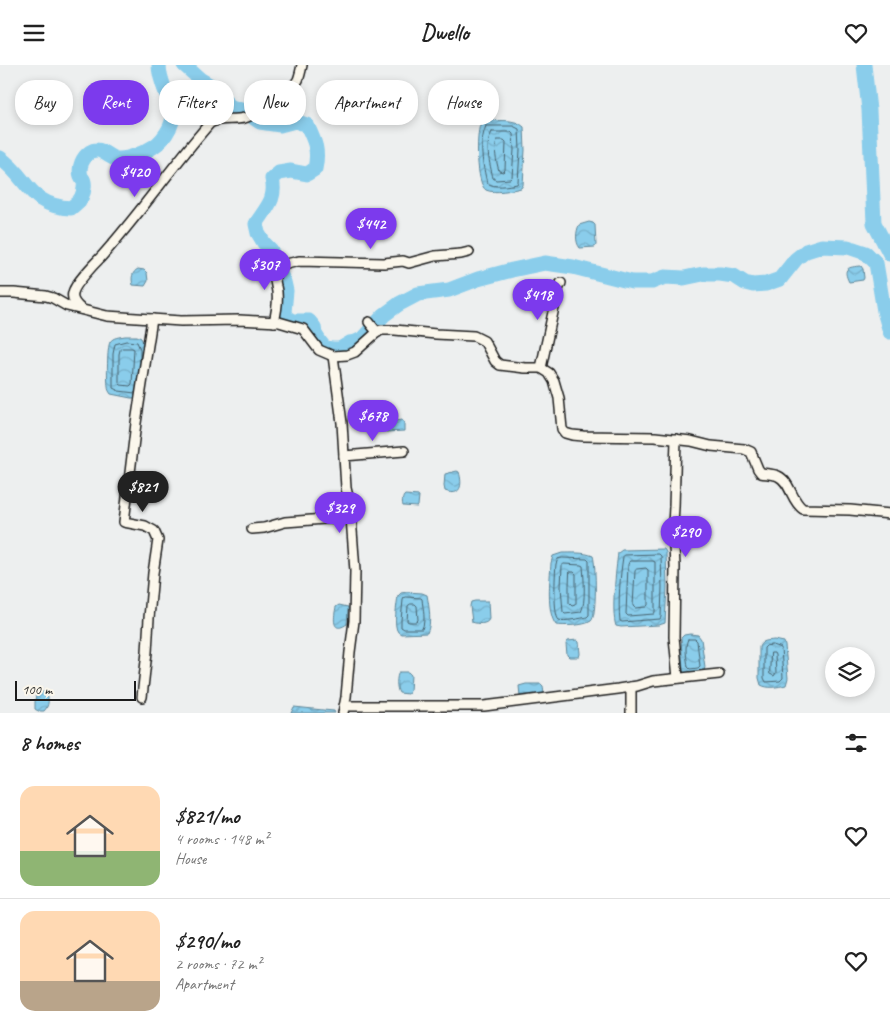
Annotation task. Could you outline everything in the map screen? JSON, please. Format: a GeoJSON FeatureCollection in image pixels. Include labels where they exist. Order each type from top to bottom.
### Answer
{"type":"FeatureCollection","features":[{"type":"Feature","properties":{"kind":"street"},"geometry":{"type":"LineString","coordinates":[[81,309],[73,300],[74,289],[146,204],[210,123],[245,118],[257,112],[295,83],[302,65]]}},
{"type":"Feature","properties":{"kind":"street"},"geometry":{"type":"LineString","coordinates":[[274,322],[278,298],[275,278],[279,268],[288,263],[299,261],[384,263],[403,261],[409,263],[435,256],[469,253]]}},
{"type":"Feature","properties":{"kind":"street"},"geometry":{"type":"LineString","coordinates":[[541,368],[558,289],[561,283]]}},
{"type":"Feature","properties":{"kind":"street"},"geometry":{"type":"LineString","coordinates":[[0,293],[46,296],[67,306],[107,316],[181,321],[246,320],[298,326],[303,329],[319,350],[333,356],[348,355],[355,352],[376,331],[385,329],[474,336],[484,341],[495,361],[500,365],[541,368],[549,373],[554,381],[560,403],[561,427],[566,433],[583,436],[655,437],[699,442],[711,446],[739,447],[748,450],[759,471],[763,474],[778,476],[784,481],[794,500],[803,509],[890,514]]}},
{"type":"Feature","properties":{"kind":"street"},"geometry":{"type":"LineString","coordinates":[[142,697],[153,573],[158,540],[154,531],[145,526],[124,521],[136,423],[152,319]]}},
{"type":"Feature","properties":{"kind":"street"},"geometry":{"type":"LineString","coordinates":[[369,322],[376,331]]}},
{"type":"Feature","properties":{"kind":"street"},"geometry":{"type":"LineString","coordinates":[[333,356],[341,415],[346,488],[351,517],[355,603],[348,681],[343,709],[484,706],[631,687],[653,681],[719,674]]}},
{"type":"Feature","properties":{"kind":"street"},"geometry":{"type":"LineString","coordinates":[[676,439],[672,525],[675,567],[674,637],[678,678]]}},
{"type":"Feature","properties":{"kind":"street"},"geometry":{"type":"LineString","coordinates":[[344,456],[404,451]]}},
{"type":"Feature","properties":{"kind":"street"},"geometry":{"type":"LineString","coordinates":[[252,529],[264,528],[285,522],[351,517]]}},
{"type":"Feature","properties":{"kind":"street"},"geometry":{"type":"LineString","coordinates":[[631,687],[632,713]]}},
{"type":"Feature","properties":{"kind":"water"},"geometry":{"type":"Polygon","coordinates":[[[499,121],[516,122],[524,127],[525,150],[523,185],[521,188],[494,192],[486,190],[483,186],[480,179],[478,159],[480,125],[499,125],[499,121]]]}},
{"type":"Feature","properties":{"kind":"water"},"geometry":{"type":"Polygon","coordinates":[[[589,222],[595,225],[596,245],[595,247],[580,248],[577,240],[579,225],[589,222]]]}},
{"type":"Feature","properties":{"kind":"water"},"geometry":{"type":"Polygon","coordinates":[[[861,266],[863,269],[863,280],[849,282],[846,271],[853,267],[861,266]]]}},
{"type":"Feature","properties":{"kind":"water"},"geometry":{"type":"Polygon","coordinates":[[[138,269],[144,270],[147,273],[148,281],[145,286],[133,285],[132,275],[138,269]]]}},
{"type":"Feature","properties":{"kind":"water"},"geometry":{"type":"Polygon","coordinates":[[[137,336],[141,338],[144,344],[137,398],[111,394],[108,389],[107,364],[110,342],[115,338],[137,336]]]}},
{"type":"Feature","properties":{"kind":"water"},"geometry":{"type":"Polygon","coordinates":[[[402,420],[404,431],[386,432],[385,423],[402,420]]]}},
{"type":"Feature","properties":{"kind":"water"},"geometry":{"type":"Polygon","coordinates":[[[457,471],[460,477],[460,489],[454,492],[445,491],[445,474],[457,471]]]}},
{"type":"Feature","properties":{"kind":"water"},"geometry":{"type":"Polygon","coordinates":[[[405,495],[419,496],[418,506],[403,506],[402,500],[405,495]]]}},
{"type":"Feature","properties":{"kind":"water"},"geometry":{"type":"Polygon","coordinates":[[[664,549],[666,552],[667,587],[665,623],[659,625],[616,626],[614,601],[618,553],[622,550],[664,549]]]}},
{"type":"Feature","properties":{"kind":"water"},"geometry":{"type":"Polygon","coordinates":[[[562,553],[582,553],[593,556],[595,601],[593,617],[588,623],[556,625],[553,619],[549,595],[551,563],[553,556],[562,553]]]}},
{"type":"Feature","properties":{"kind":"water"},"geometry":{"type":"Polygon","coordinates":[[[401,593],[427,595],[430,619],[427,633],[401,634],[398,632],[396,614],[398,596],[401,593]]]}},
{"type":"Feature","properties":{"kind":"water"},"geometry":{"type":"Polygon","coordinates":[[[488,601],[488,621],[479,624],[472,622],[470,606],[471,602],[488,601]]]}},
{"type":"Feature","properties":{"kind":"water"},"geometry":{"type":"Polygon","coordinates":[[[339,605],[348,607],[347,624],[342,627],[336,626],[334,619],[336,607],[339,605]]]}},
{"type":"Feature","properties":{"kind":"water"},"geometry":{"type":"Polygon","coordinates":[[[684,635],[698,635],[701,639],[705,667],[704,671],[694,674],[684,673],[683,670],[681,638],[684,635]]]}},
{"type":"Feature","properties":{"kind":"water"},"geometry":{"type":"Polygon","coordinates":[[[577,640],[579,642],[579,657],[569,657],[566,644],[568,641],[577,640]]]}},
{"type":"Feature","properties":{"kind":"water"},"geometry":{"type":"Polygon","coordinates":[[[774,640],[784,642],[788,678],[786,685],[767,687],[761,685],[759,678],[759,647],[763,642],[774,640]]]}},
{"type":"Feature","properties":{"kind":"water"},"geometry":{"type":"Polygon","coordinates":[[[399,672],[408,672],[411,675],[410,691],[408,694],[399,693],[398,691],[397,680],[399,672]]]}},
{"type":"Feature","properties":{"kind":"water"},"geometry":{"type":"Polygon","coordinates":[[[541,684],[544,694],[520,696],[519,686],[541,684]]]}},
{"type":"Feature","properties":{"kind":"water"},"geometry":{"type":"Polygon","coordinates":[[[45,692],[48,697],[48,704],[44,711],[35,709],[36,694],[45,692]]]}},
{"type":"Feature","properties":{"kind":"water"},"geometry":{"type":"Polygon","coordinates":[[[294,707],[334,711],[335,713],[291,713],[294,707]]]}},
{"type":"Feature","properties":{"kind":"waterway"},"geometry":{"type":"LineString","coordinates":[[0,158],[10,166],[37,197],[57,206],[71,208],[79,201],[83,194],[84,184],[80,173],[81,166],[83,159],[90,152],[94,150],[101,151],[117,159],[131,157],[153,147],[167,133],[174,112],[162,82],[159,65]]}},
{"type":"Feature","properties":{"kind":"waterway"},"geometry":{"type":"LineString","coordinates":[[184,65],[201,80],[213,87],[219,96],[231,107],[244,111],[260,122],[280,125],[295,121],[307,125],[316,146],[315,169],[307,174],[291,171],[279,173],[272,179],[272,198],[256,224],[258,233],[271,250],[284,282],[286,291],[284,312],[286,317],[292,321],[309,321],[325,348],[340,349],[362,339],[384,315],[418,294],[449,290],[478,279],[545,263],[573,267],[632,282],[652,282],[665,277],[684,278],[703,274],[720,274],[734,276],[745,283],[753,285],[766,284],[780,279],[796,259],[806,251],[822,246],[848,247],[866,253],[876,263],[884,311],[890,332]]}},
{"type":"Feature","properties":{"kind":"waterway"},"geometry":{"type":"LineString","coordinates":[[864,65],[869,110],[874,223],[890,254]]}}]}
